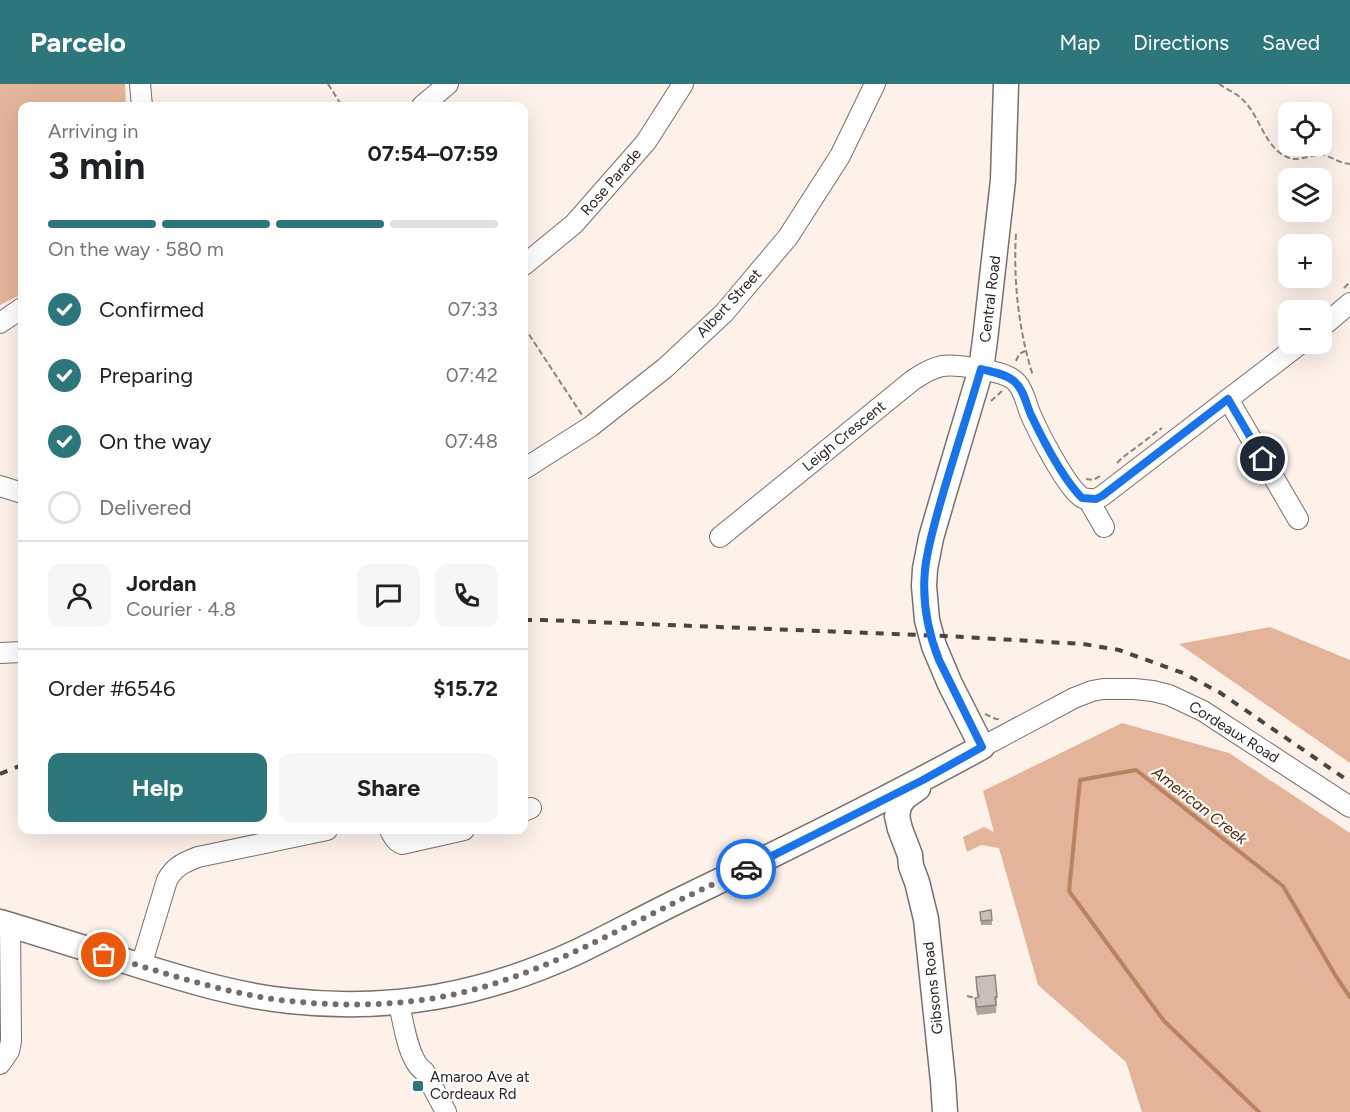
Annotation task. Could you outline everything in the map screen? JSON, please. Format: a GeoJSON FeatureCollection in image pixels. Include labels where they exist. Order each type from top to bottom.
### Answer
{"type":"FeatureCollection","features":[{"type":"Feature","properties":{"kind":"main road","name":"Central Road"},"geometry":{"type":"LineString","coordinates":[[982,747],[939,660],[927,621],[924,586],[931,538],[981,369],[1003,180],[1006,84]]}},
{"type":"Feature","properties":{"kind":"main road","name":"Cordeaux Road"},"geometry":{"type":"LineString","coordinates":[[5,924],[225,990],[287,1001],[339,1005],[405,1002],[473,990],[558,960],[768,859],[982,747]]}},
{"type":"Feature","properties":{"kind":"main road","name":"Gibsons Road"},"geometry":{"type":"LineString","coordinates":[[945,1112],[926,919],[910,855],[897,816],[904,798],[940,774],[949,765]]}},
{"type":"Feature","properties":{"kind":"main road","name":"Gibsons Road"},"geometry":{"type":"LineString","coordinates":[[872,805],[902,856],[911,866]]}},
{"type":"Feature","properties":{"kind":"street"},"geometry":{"type":"LineString","coordinates":[[140,84],[142,102]]}},
{"type":"Feature","properties":{"kind":"street"},"geometry":{"type":"LineString","coordinates":[[427,102],[448,84]]}},
{"type":"Feature","properties":{"kind":"street","name":"Rose Parade"},"geometry":{"type":"LineString","coordinates":[[528,262],[574,224],[646,141],[683,84]]}},
{"type":"Feature","properties":{"kind":"street","name":"Albert Street"},"geometry":{"type":"LineString","coordinates":[[528,466],[590,427],[665,368],[724,313],[788,237],[840,156],[876,84]]}},
{"type":"Feature","properties":{"kind":"street"},"geometry":{"type":"LineString","coordinates":[[1332,318],[1350,303]]}},
{"type":"Feature","properties":{"kind":"street"},"geometry":{"type":"LineString","coordinates":[[0,323],[18,311]]}},
{"type":"Feature","properties":{"kind":"street"},"geometry":{"type":"LineString","coordinates":[[1009,377],[1017,383],[1038,430],[1066,478],[1082,498],[1096,499],[1287,354]]}},
{"type":"Feature","properties":{"kind":"street","name":"Leigh Crescent"},"geometry":{"type":"LineString","coordinates":[[720,537],[930,368],[960,366],[1009,377]]}},
{"type":"Feature","properties":{"kind":"street"},"geometry":{"type":"LineString","coordinates":[[1228,399],[1298,519]]}},
{"type":"Feature","properties":{"kind":"street"},"geometry":{"type":"LineString","coordinates":[[0,486],[18,492]]}},
{"type":"Feature","properties":{"kind":"street"},"geometry":{"type":"LineString","coordinates":[[1089,499],[1104,527]]}},
{"type":"Feature","properties":{"kind":"street"},"geometry":{"type":"LineString","coordinates":[[0,653],[18,652]]}},
{"type":"Feature","properties":{"kind":"street","name":"Cordeaux Road"},"geometry":{"type":"LineString","coordinates":[[982,747],[1074,698],[1092,691],[1134,689],[1154,691],[1169,695],[1203,711],[1350,807]]}},
{"type":"Feature","properties":{"kind":"street"},"geometry":{"type":"LineString","coordinates":[[141,966],[167,880],[172,871],[198,857],[308,834]]}},
{"type":"Feature","properties":{"kind":"street"},"geometry":{"type":"LineString","coordinates":[[392,834],[397,842],[402,844],[446,834]]}},
{"type":"Feature","properties":{"kind":"street"},"geometry":{"type":"LineString","coordinates":[[0,1064],[9,1051],[11,1041],[5,924]]}},
{"type":"Feature","properties":{"kind":"street"},"geometry":{"type":"LineString","coordinates":[[405,1002],[424,1071],[446,1112]]}},
{"type":"Feature","properties":{"kind":"path"},"geometry":{"type":"LineString","coordinates":[[328,84],[339,102]]}},
{"type":"Feature","properties":{"kind":"path"},"geometry":{"type":"LineString","coordinates":[[1219,84],[1242,99],[1276,150],[1288,158],[1298,159],[1325,155],[1340,163],[1350,164]]}},
{"type":"Feature","properties":{"kind":"path"},"geometry":{"type":"LineString","coordinates":[[1017,224],[1018,293],[1026,351],[1035,383]]}},
{"type":"Feature","properties":{"kind":"path"},"geometry":{"type":"LineString","coordinates":[[528,333],[590,427]]}},
{"type":"Feature","properties":{"kind":"path"},"geometry":{"type":"LineString","coordinates":[[989,403],[1000,394],[1019,354],[1026,351]]}},
{"type":"Feature","properties":{"kind":"path"},"geometry":{"type":"LineString","coordinates":[[1118,463],[1166,426]]}},
{"type":"Feature","properties":{"kind":"path"},"geometry":{"type":"LineString","coordinates":[[1085,478],[1093,480],[1099,477]]}},
{"type":"Feature","properties":{"kind":"path"},"geometry":{"type":"LineString","coordinates":[[980,708],[985,714],[996,719],[1006,719]]}},
{"type":"Feature","properties":{"kind":"path"},"geometry":{"type":"LineString","coordinates":[[967,996],[977,998]]}},
{"type":"Feature","properties":{"kind":"shaded area"},"geometry":{"type":"Polygon","coordinates":[[[0,84],[125,84],[126,102],[18,102],[18,296],[0,305],[0,84]]]}},
{"type":"Feature","properties":{"kind":"shaded area"},"geometry":{"type":"Polygon","coordinates":[[[1270,627],[1350,660],[1350,763],[1179,644],[1270,627]]]}},
{"type":"Feature","properties":{"kind":"shaded area"},"geometry":{"type":"Polygon","coordinates":[[[1122,723],[1229,753],[1350,833],[1350,1112],[1142,1112],[1126,1062],[1038,985],[999,848],[981,845],[967,852],[963,837],[984,827],[994,832],[983,791],[1122,723]]]}},
{"type":"Feature","properties":{"kind":"building"},"geometry":{"type":"Polygon","coordinates":[[[991,910],[992,920],[981,921],[980,912],[991,910]]]}},
{"type":"Feature","properties":{"kind":"building"},"geometry":{"type":"Polygon","coordinates":[[[995,975],[996,1005],[977,1007],[975,998],[979,997],[976,977],[995,975]]]}},
{"type":"Feature","properties":{"kind":"waterway","name":"American Creek"},"geometry":{"type":"LineString","coordinates":[[1259,1112],[1164,1021],[1069,891],[1080,780],[1136,770],[1283,886],[1350,997]]}},
{"type":"Feature","properties":{"kind":"railway"},"geometry":{"type":"LineString","coordinates":[[528,620],[945,636],[1083,644],[1119,650],[1183,673],[1219,692],[1350,782]]}},
{"type":"Feature","properties":{"kind":"railway"},"geometry":{"type":"LineString","coordinates":[[0,774],[18,767]]}},
{"type":"Feature","properties":{"kind":"way so far"},"geometry":{"type":"LineString","coordinates":[[104,955],[225,990],[287,1001],[339,1005],[410,1002],[464,992],[548,964],[746,869]]}},
{"type":"Feature","properties":{"kind":"place","name":"Amaroo Ave at Cordeaux Rd"},"geometry":{"type":"Point","coordinates":[418,1086]}},
{"type":"Feature","properties":{"kind":"route"},"geometry":{"type":"LineString","coordinates":[[746,869],[923,780],[982,747],[939,660],[927,621],[924,586],[931,538],[981,369],[1009,377],[1017,383],[1047,446],[1066,478],[1082,498],[1096,499],[1102,496],[1228,399],[1263,459]]}}]}
